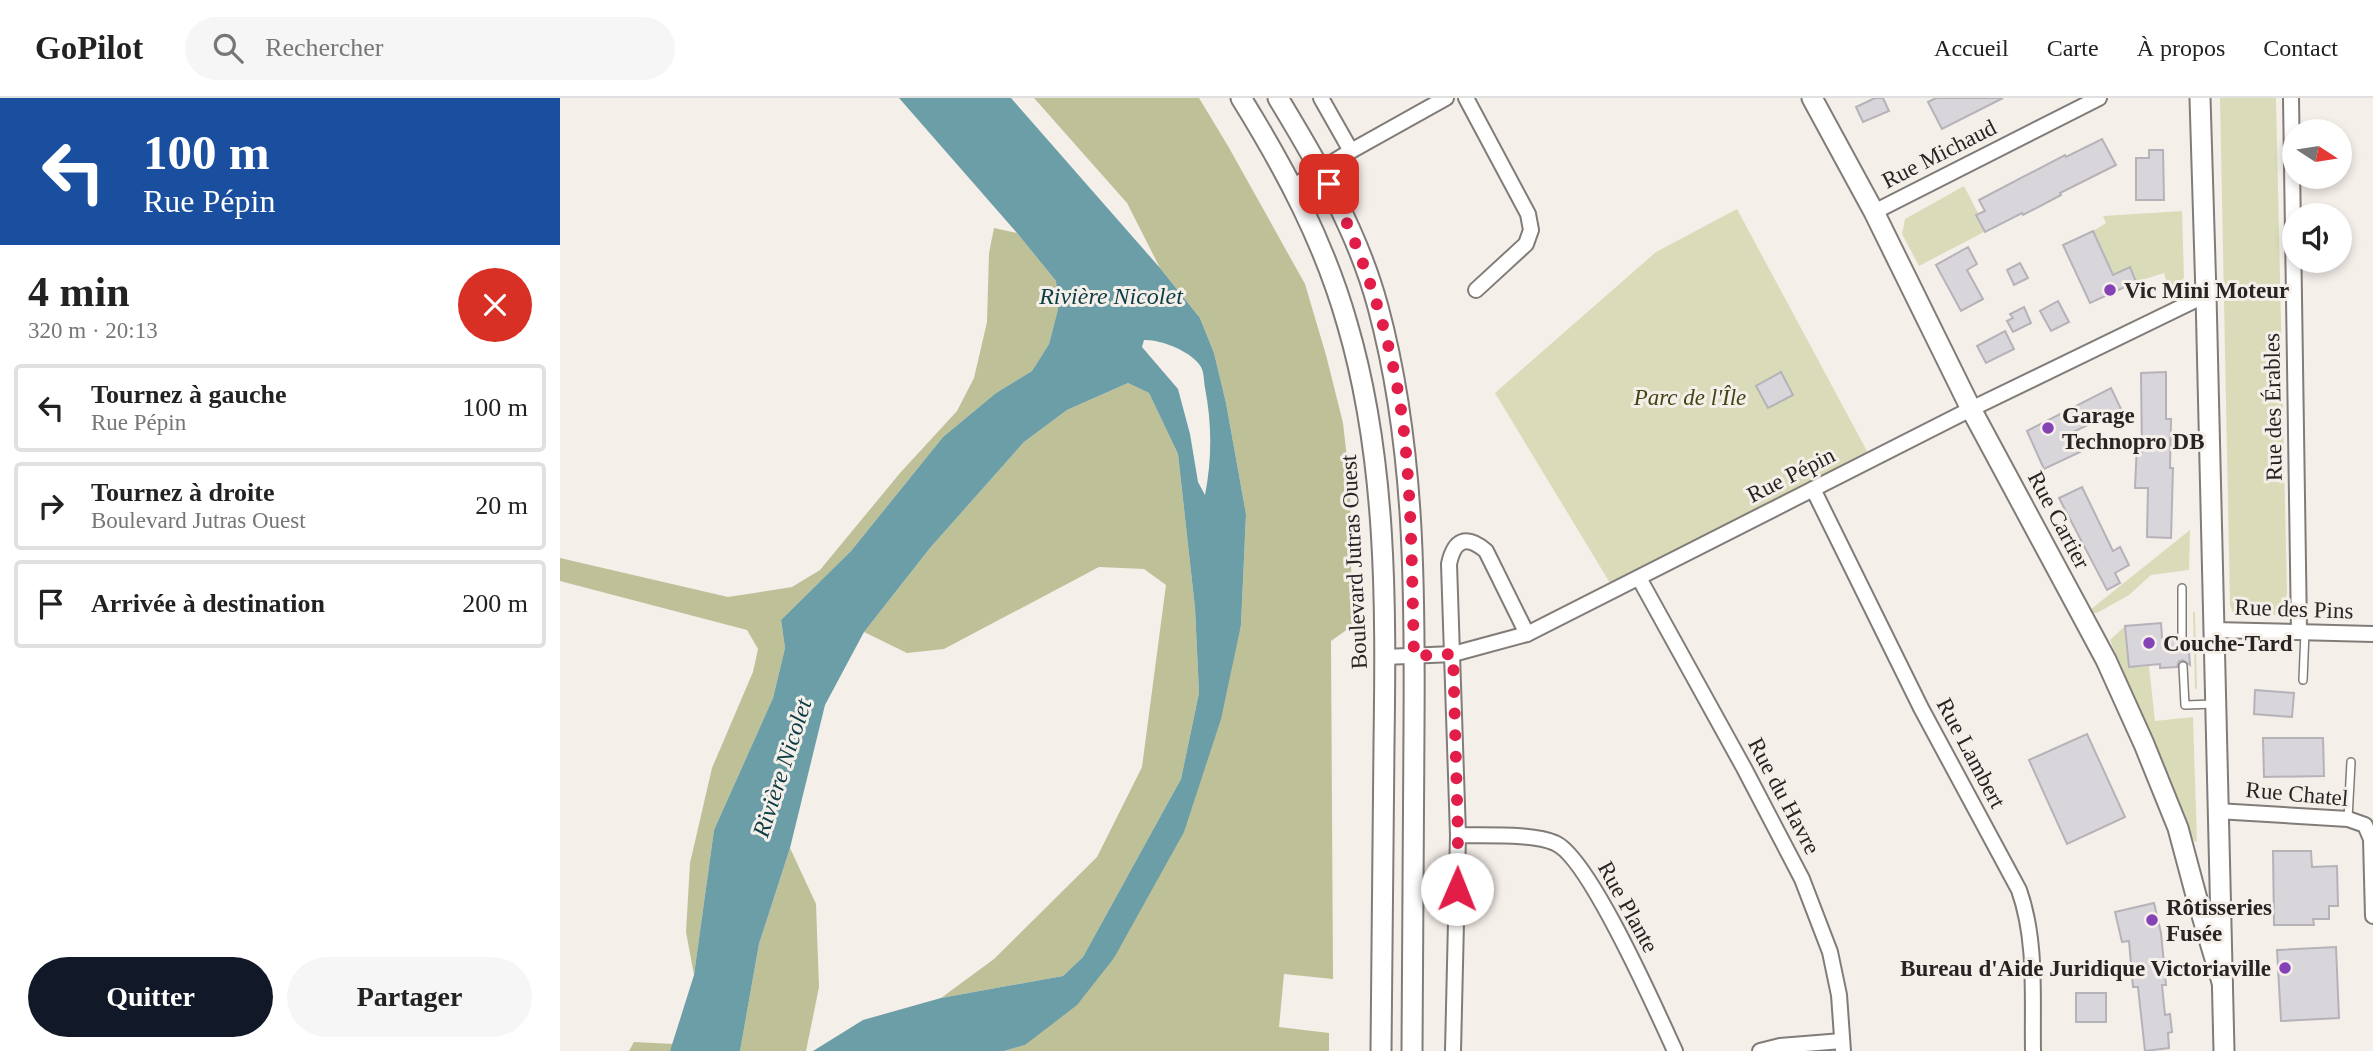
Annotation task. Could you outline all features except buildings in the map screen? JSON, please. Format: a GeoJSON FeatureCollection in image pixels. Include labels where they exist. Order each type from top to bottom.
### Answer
{"type":"FeatureCollection","features":[{"type":"Feature","properties":{"kind":"main road","name":"Boulevard Jutras Ouest"},"geometry":{"type":"LineString","coordinates":[[1241,98],[1294,187],[1334,282],[1348,324],[1363,389],[1378,487],[1385,657],[1381,1051]]}},
{"type":"Feature","properties":{"kind":"main road"},"geometry":{"type":"LineString","coordinates":[[1278,98],[1321,169],[1361,256],[1378,306],[1404,431],[1409,495],[1414,656],[1412,1051]]}},
{"type":"Feature","properties":{"kind":"main road","name":"Rue Cartier"},"geometry":{"type":"LineString","coordinates":[[1812,98],[1874,212],[1971,409],[2106,660],[2178,828],[2196,899],[2222,982]]}},
{"type":"Feature","properties":{"kind":"main road"},"geometry":{"type":"LineString","coordinates":[[2200,98],[2224,1051]]}},
{"type":"Feature","properties":{"kind":"street"},"geometry":{"type":"LineString","coordinates":[[1321,98],[1352,150]]}},
{"type":"Feature","properties":{"kind":"street"},"geometry":{"type":"LineString","coordinates":[[1294,187],[1352,150],[1446,98]]}},
{"type":"Feature","properties":{"kind":"street"},"geometry":{"type":"LineString","coordinates":[[1466,98],[1528,214],[1531,230],[1526,244],[1476,290]]}},
{"type":"Feature","properties":{"kind":"street","name":"Rue Michaud"},"geometry":{"type":"LineString","coordinates":[[1874,212],[2099,98]]}},
{"type":"Feature","properties":{"kind":"street","name":"Rue des Érables"},"geometry":{"type":"LineString","coordinates":[[2291,98],[2302,631]]}},
{"type":"Feature","properties":{"kind":"street","name":"Rue Pépin"},"geometry":{"type":"LineString","coordinates":[[1385,657],[1453,654],[1527,634],[1971,409],[2206,295]]}},
{"type":"Feature","properties":{"kind":"street","name":"Rue Lambert"},"geometry":{"type":"LineString","coordinates":[[1813,489],[1921,708],[2020,890],[2030,936],[2033,1051]]}},
{"type":"Feature","properties":{"kind":"street"},"geometry":{"type":"LineString","coordinates":[[1453,1051],[1458,835],[1449,564],[1452,550],[1459,543],[1469,541],[1486,551],[1527,634]]}},
{"type":"Feature","properties":{"kind":"street","name":"Rue du Havre"},"geometry":{"type":"LineString","coordinates":[[1639,578],[1802,879],[1830,952],[1839,995],[1843,1046]]}},
{"type":"Feature","properties":{"kind":"street","name":"Rue des Pins"},"geometry":{"type":"LineString","coordinates":[[2214,630],[2373,634]]}},
{"type":"Feature","properties":{"kind":"street","name":"Rue Chatel"},"geometry":{"type":"LineString","coordinates":[[2217,811],[2348,819],[2365,825],[2371,839],[2373,916]]}},
{"type":"Feature","properties":{"kind":"street","name":"Rue Plante"},"geometry":{"type":"LineString","coordinates":[[1458,835],[1539,839],[1557,843],[1578,862],[1642,978],[1675,1051]]}},
{"type":"Feature","properties":{"kind":"street"},"geometry":{"type":"LineString","coordinates":[[1760,1051],[1780,1046],[1843,1046]]}},
{"type":"Feature","properties":{"kind":"lane"},"geometry":{"type":"LineString","coordinates":[[2182,588],[2182,637]]}},
{"type":"Feature","properties":{"kind":"lane"},"geometry":{"type":"LineString","coordinates":[[2302,631],[2303,680]]}},
{"type":"Feature","properties":{"kind":"lane"},"geometry":{"type":"LineString","coordinates":[[2183,666],[2185,705],[2216,704]]}},
{"type":"Feature","properties":{"kind":"lane"},"geometry":{"type":"LineString","coordinates":[[2348,819],[2351,762]]}},
{"type":"Feature","properties":{"kind":"green space"},"geometry":{"type":"Polygon","coordinates":[[[1034,98],[1199,98],[1305,284],[1343,423],[1350,485],[1352,626],[1331,641],[1333,979],[1284,974],[1279,1027],[1329,1033],[1329,1051],[1004,1051],[1025,1045],[1114,958],[1241,626],[1246,514],[1226,403],[1214,353],[1200,318],[1160,268],[1127,203],[1034,98]]]}},
{"type":"Feature","properties":{"kind":"green space"},"geometry":{"type":"Polygon","coordinates":[[[2220,98],[2276,98],[2287,593],[2284,608],[2275,615],[2237,615],[2233,613],[2230,605],[2220,98]]]}},
{"type":"Feature","properties":{"kind":"green space"},"geometry":{"type":"Polygon","coordinates":[[[1964,186],[1984,232],[1919,266],[1902,234],[1905,219],[1964,186]]]}},
{"type":"Feature","properties":{"kind":"green space","name":"Parc de l'Île"},"geometry":{"type":"Polygon","coordinates":[[[1737,209],[1868,453],[1610,583],[1495,393],[1656,252],[1737,209]]]}},
{"type":"Feature","properties":{"kind":"green space"},"geometry":{"type":"Polygon","coordinates":[[[2182,211],[2184,278],[2169,290],[2164,273],[2136,282],[2130,268],[2113,275],[2093,231],[2106,223],[2103,216],[2182,211]]]}},
{"type":"Feature","properties":{"kind":"green space"},"geometry":{"type":"Polygon","coordinates":[[[994,228],[1017,233],[1056,281],[1058,309],[1049,344],[1032,371],[996,393],[943,437],[851,551],[781,620],[785,648],[773,698],[714,830],[694,975],[686,932],[690,863],[712,768],[753,672],[758,649],[747,630],[560,581],[560,558],[728,597],[792,587],[820,570],[900,473],[957,411],[974,378],[987,322],[989,253],[994,228]]]}},
{"type":"Feature","properties":{"kind":"green space"},"geometry":{"type":"Polygon","coordinates":[[[1128,383],[1149,393],[1178,454],[1195,608],[1199,693],[1181,779],[1083,957],[1063,976],[941,998],[994,959],[1097,857],[1142,767],[1166,585],[1144,569],[1099,567],[944,649],[907,653],[864,632],[930,548],[1024,442],[1067,410],[1128,383]]]}},
{"type":"Feature","properties":{"kind":"green space"},"geometry":{"type":"Polygon","coordinates":[[[2190,530],[2189,570],[2151,575],[2129,595],[2097,613],[2092,613],[2090,610],[2190,530]]]}},
{"type":"Feature","properties":{"kind":"green space"},"geometry":{"type":"Polygon","coordinates":[[[2193,611],[2197,688],[2195,690],[2193,611]]]}},
{"type":"Feature","properties":{"kind":"green space"},"geometry":{"type":"Polygon","coordinates":[[[2125,626],[2129,662],[2139,667],[2149,666],[2155,721],[2193,717],[2197,842],[2194,841],[2110,640],[2125,626]]]}},
{"type":"Feature","properties":{"kind":"green space"},"geometry":{"type":"Polygon","coordinates":[[[790,848],[816,904],[819,987],[806,1051],[740,1051],[759,944],[790,848]]]}},
{"type":"Feature","properties":{"kind":"green space"},"geometry":{"type":"Polygon","coordinates":[[[634,1042],[674,1044],[670,1051],[629,1051],[634,1042]]]}},
{"type":"Feature","properties":{"kind":"water","name":"Rivière Nicolet"},"geometry":{"type":"Polygon","coordinates":[[[899,98],[1011,98],[1160,268],[1200,318],[1214,353],[1246,514],[1241,625],[1221,719],[1184,832],[1114,958],[1077,1005],[1025,1045],[1004,1051],[813,1051],[863,1020],[941,998],[1063,976],[1083,957],[1181,779],[1199,693],[1195,608],[1178,454],[1149,393],[1128,383],[1067,410],[1024,442],[930,548],[864,632],[825,705],[790,848],[759,944],[740,1051],[670,1051],[694,975],[714,830],[773,698],[785,648],[781,620],[851,551],[943,437],[996,393],[1032,371],[1049,344],[1058,309],[1056,281],[899,98]],[[1144,340],[1142,347],[1178,389],[1190,434],[1198,482],[1205,495],[1210,442],[1202,369],[1197,361],[1184,352],[1144,340]]]}},
{"type":"Feature","properties":{"kind":"place","name":"Vic Mini Moteur"},"geometry":{"type":"Point","coordinates":[2110,290]}},
{"type":"Feature","properties":{"kind":"place","name":"Garage Technopro DB"},"geometry":{"type":"Point","coordinates":[2048,428]}},
{"type":"Feature","properties":{"kind":"place","name":"Couche-Tard"},"geometry":{"type":"Point","coordinates":[2149,643]}},
{"type":"Feature","properties":{"kind":"place","name":"Rôtisseries Fusée"},"geometry":{"type":"Point","coordinates":[2152,920]}},
{"type":"Feature","properties":{"kind":"place","name":"Bureau d'Aide Juridique Victoriaville"},"geometry":{"type":"Point","coordinates":[2285,968]}},
{"type":"Feature","properties":{"kind":"route"},"geometry":{"type":"LineString","coordinates":[[1329,184],[1361,256],[1378,306],[1396,385],[1404,431],[1409,495],[1414,656],[1453,654],[1457,889]]}}]}
